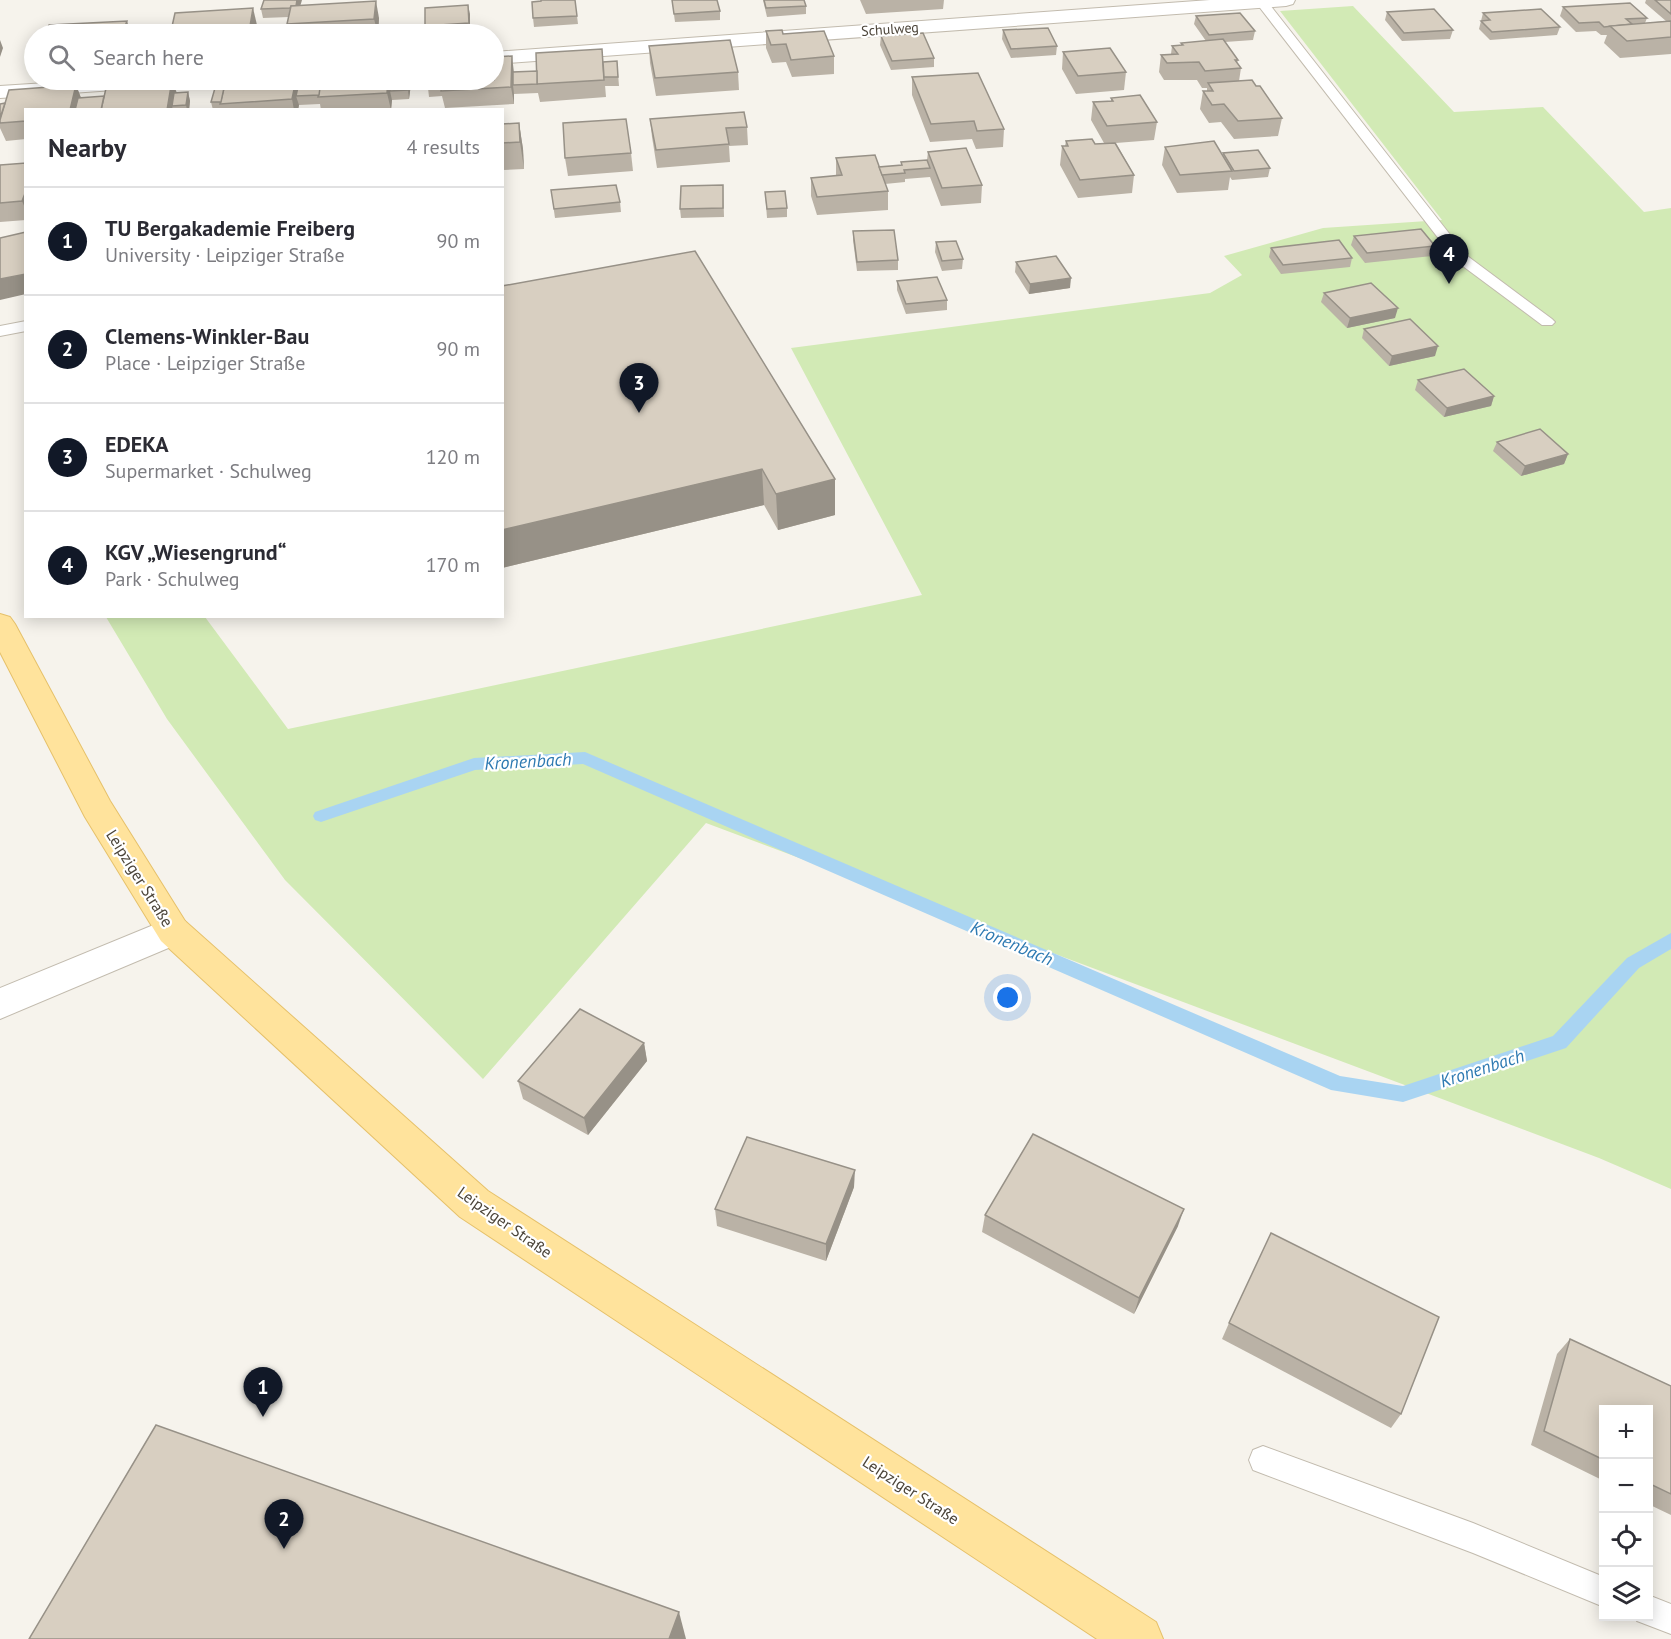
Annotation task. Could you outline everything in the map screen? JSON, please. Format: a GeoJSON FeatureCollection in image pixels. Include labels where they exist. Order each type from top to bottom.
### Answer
{"type":"FeatureCollection","features":[{"type":"Feature","properties":{"kind":"main road","name":"Leipziger Straße"},"geometry":{"type":"LineString","coordinates":[[0,624],[97,808],[173,932],[474,1204],[1139,1639]]}},
{"type":"Feature","properties":{"kind":"street","name":"Schulweg"},"geometry":{"type":"LineString","coordinates":[[504,57],[1198,3],[1286,0]]}},
{"type":"Feature","properties":{"kind":"street"},"geometry":{"type":"LineString","coordinates":[[0,92],[28,90]]}},
{"type":"Feature","properties":{"kind":"street"},"geometry":{"type":"LineString","coordinates":[[0,1004],[173,932]]}},
{"type":"Feature","properties":{"kind":"lane"},"geometry":{"type":"LineString","coordinates":[[1261,2],[1461,258],[1547,322]]}},
{"type":"Feature","properties":{"kind":"lane"},"geometry":{"type":"LineString","coordinates":[[0,331],[24,326]]}},
{"type":"Feature","properties":{"kind":"lane"},"geometry":{"type":"LineString","coordinates":[[1263,1460],[1473,1538],[1599,1590]]}},
{"type":"Feature","properties":{"kind":"lane"},"geometry":{"type":"LineString","coordinates":[[1653,1612],[1671,1619]]}},
{"type":"Feature","properties":{"kind":"green space"},"geometry":{"type":"Polygon","coordinates":[[[1353,6],[1454,112],[1543,107],[1644,212],[1671,208],[1671,1189],[1599,1158],[706,823],[483,1079],[285,880],[167,719],[107,618],[206,618],[288,729],[922,595],[791,348],[1210,293],[1242,275],[1224,256],[1323,228],[1442,220],[1280,11],[1353,6]]]}},
{"type":"Feature","properties":{"kind":"building"},"geometry":{"type":"Polygon","coordinates":[[[264,0],[297,0],[296,6],[290,8],[261,9],[264,0]]]}},
{"type":"Feature","properties":{"kind":"building"},"geometry":{"type":"Polygon","coordinates":[[[575,0],[577,16],[533,18],[532,2],[575,0]]]}},
{"type":"Feature","properties":{"kind":"building"},"geometry":{"type":"Polygon","coordinates":[[[672,0],[717,0],[720,11],[674,14],[672,0]]]}},
{"type":"Feature","properties":{"kind":"building"},"geometry":{"type":"Polygon","coordinates":[[[764,0],[804,0],[806,6],[766,8],[764,0]]]}},
{"type":"Feature","properties":{"kind":"building"},"geometry":{"type":"Polygon","coordinates":[[[1655,0],[1671,0],[1671,14],[1655,0]]]}},
{"type":"Feature","properties":{"kind":"building"},"geometry":{"type":"Polygon","coordinates":[[[376,1],[374,19],[287,24],[291,6],[376,1]]]}},
{"type":"Feature","properties":{"kind":"building"},"geometry":{"type":"Polygon","coordinates":[[[1630,3],[1647,18],[1626,19],[1632,24],[1604,27],[1599,22],[1579,23],[1563,7],[1630,3]]]}},
{"type":"Feature","properties":{"kind":"building"},"geometry":{"type":"Polygon","coordinates":[[[468,5],[469,23],[425,24],[425,8],[468,5]]]}},
{"type":"Feature","properties":{"kind":"building"},"geometry":{"type":"Polygon","coordinates":[[[253,8],[250,24],[173,24],[175,13],[253,8]]]}},
{"type":"Feature","properties":{"kind":"building"},"geometry":{"type":"Polygon","coordinates":[[[1434,9],[1453,30],[1404,33],[1387,12],[1434,9]]]}},
{"type":"Feature","properties":{"kind":"building"},"geometry":{"type":"Polygon","coordinates":[[[1541,9],[1560,27],[1492,32],[1481,21],[1490,20],[1483,13],[1541,9]]]}},
{"type":"Feature","properties":{"kind":"building"},"geometry":{"type":"Polygon","coordinates":[[[1240,13],[1255,31],[1209,35],[1196,16],[1240,13]]]}},
{"type":"Feature","properties":{"kind":"building"},"geometry":{"type":"Polygon","coordinates":[[[127,21],[126,24],[68,24],[127,21]]]}},
{"type":"Feature","properties":{"kind":"building"},"geometry":{"type":"Polygon","coordinates":[[[1671,21],[1671,37],[1627,41],[1610,26],[1671,21]]]}},
{"type":"Feature","properties":{"kind":"building"},"geometry":{"type":"Polygon","coordinates":[[[1048,28],[1057,46],[1011,49],[1003,30],[1048,28]]]}},
{"type":"Feature","properties":{"kind":"building"},"geometry":{"type":"Polygon","coordinates":[[[782,30],[783,34],[824,31],[834,56],[791,60],[786,44],[771,45],[766,31],[782,30]]]}},
{"type":"Feature","properties":{"kind":"building"},"geometry":{"type":"Polygon","coordinates":[[[923,33],[934,58],[892,61],[881,36],[923,33]]]}},
{"type":"Feature","properties":{"kind":"building"},"geometry":{"type":"Polygon","coordinates":[[[1223,39],[1241,68],[1205,71],[1199,62],[1167,63],[1161,55],[1178,54],[1172,46],[1183,45],[1181,43],[1223,39]]]}},
{"type":"Feature","properties":{"kind":"building"},"geometry":{"type":"Polygon","coordinates":[[[730,40],[738,72],[655,78],[649,46],[730,40]]]}},
{"type":"Feature","properties":{"kind":"building"},"geometry":{"type":"Polygon","coordinates":[[[1110,48],[1126,72],[1078,76],[1063,52],[1110,48]]]}},
{"type":"Feature","properties":{"kind":"building"},"geometry":{"type":"Polygon","coordinates":[[[602,49],[604,80],[537,84],[536,53],[602,49]]]}},
{"type":"Feature","properties":{"kind":"building"},"geometry":{"type":"Polygon","coordinates":[[[504,56],[512,56],[511,87],[504,87],[504,56]]]}},
{"type":"Feature","properties":{"kind":"building"},"geometry":{"type":"Polygon","coordinates":[[[617,61],[618,77],[604,77],[603,62],[617,61]]]}},
{"type":"Feature","properties":{"kind":"building"},"geometry":{"type":"Polygon","coordinates":[[[537,71],[538,84],[513,85],[513,72],[537,71]]]}},
{"type":"Feature","properties":{"kind":"building"},"geometry":{"type":"Polygon","coordinates":[[[978,73],[1004,129],[977,131],[974,121],[931,124],[912,77],[978,73]]]}},
{"type":"Feature","properties":{"kind":"building"},"geometry":{"type":"Polygon","coordinates":[[[1252,80],[1256,86],[1260,86],[1282,118],[1238,121],[1224,104],[1212,105],[1203,91],[1213,91],[1208,83],[1252,80]]]}},
{"type":"Feature","properties":{"kind":"building"},"geometry":{"type":"Polygon","coordinates":[[[9,90],[75,90],[70,108],[24,108],[24,121],[0,123],[9,90]]]}},
{"type":"Feature","properties":{"kind":"building"},"geometry":{"type":"Polygon","coordinates":[[[106,90],[170,90],[167,108],[101,108],[106,90]]]}},
{"type":"Feature","properties":{"kind":"building"},"geometry":{"type":"Polygon","coordinates":[[[214,90],[224,90],[221,102],[211,102],[214,90]]]}},
{"type":"Feature","properties":{"kind":"building"},"geometry":{"type":"Polygon","coordinates":[[[224,90],[294,90],[292,99],[220,104],[224,90]]]}},
{"type":"Feature","properties":{"kind":"building"},"geometry":{"type":"Polygon","coordinates":[[[297,90],[320,90],[319,95],[296,96],[297,90]]]}},
{"type":"Feature","properties":{"kind":"building"},"geometry":{"type":"Polygon","coordinates":[[[319,90],[387,90],[387,93],[318,97],[319,90]]]}},
{"type":"Feature","properties":{"kind":"building"},"geometry":{"type":"Polygon","coordinates":[[[188,92],[186,105],[172,106],[174,93],[188,92]]]}},
{"type":"Feature","properties":{"kind":"building"},"geometry":{"type":"Polygon","coordinates":[[[1140,95],[1157,122],[1107,126],[1093,102],[1113,101],[1111,98],[1140,95]]]}},
{"type":"Feature","properties":{"kind":"building"},"geometry":{"type":"Polygon","coordinates":[[[104,96],[101,108],[76,108],[78,98],[104,96]]]}},
{"type":"Feature","properties":{"kind":"building"},"geometry":{"type":"Polygon","coordinates":[[[5,103],[0,118],[0,104],[5,103]]]}},
{"type":"Feature","properties":{"kind":"building"},"geometry":{"type":"Polygon","coordinates":[[[744,112],[747,127],[726,128],[729,144],[656,150],[650,119],[744,112]]]}},
{"type":"Feature","properties":{"kind":"building"},"geometry":{"type":"Polygon","coordinates":[[[626,119],[631,153],[565,158],[563,123],[626,119]]]}},
{"type":"Feature","properties":{"kind":"building"},"geometry":{"type":"Polygon","coordinates":[[[519,123],[520,142],[504,143],[504,124],[519,123]]]}},
{"type":"Feature","properties":{"kind":"building"},"geometry":{"type":"Polygon","coordinates":[[[1092,139],[1095,144],[1115,143],[1134,175],[1080,180],[1062,146],[1068,146],[1066,141],[1092,139]]]}},
{"type":"Feature","properties":{"kind":"building"},"geometry":{"type":"Polygon","coordinates":[[[1214,141],[1232,171],[1180,175],[1165,147],[1214,141]]]}},
{"type":"Feature","properties":{"kind":"building"},"geometry":{"type":"Polygon","coordinates":[[[966,148],[982,185],[942,188],[928,152],[966,148]]]}},
{"type":"Feature","properties":{"kind":"building"},"geometry":{"type":"Polygon","coordinates":[[[1258,150],[1270,168],[1234,171],[1223,153],[1258,150]]]}},
{"type":"Feature","properties":{"kind":"building"},"geometry":{"type":"Polygon","coordinates":[[[875,155],[888,191],[817,197],[811,178],[842,175],[836,158],[875,155]]]}},
{"type":"Feature","properties":{"kind":"building"},"geometry":{"type":"Polygon","coordinates":[[[927,160],[930,168],[904,170],[905,173],[882,175],[879,167],[902,165],[901,162],[927,160]]]}},
{"type":"Feature","properties":{"kind":"building"},"geometry":{"type":"Polygon","coordinates":[[[24,163],[22,201],[0,203],[0,165],[24,163]]]}},
{"type":"Feature","properties":{"kind":"building"},"geometry":{"type":"Polygon","coordinates":[[[616,185],[620,202],[554,209],[551,190],[616,185]]]}},
{"type":"Feature","properties":{"kind":"building"},"geometry":{"type":"Polygon","coordinates":[[[723,185],[723,208],[680,209],[681,186],[723,185]]]}},
{"type":"Feature","properties":{"kind":"building"},"geometry":{"type":"Polygon","coordinates":[[[785,191],[787,208],[767,209],[765,192],[785,191]]]}},
{"type":"Feature","properties":{"kind":"building"},"geometry":{"type":"Polygon","coordinates":[[[1421,229],[1435,246],[1367,253],[1354,236],[1421,229]]]}},
{"type":"Feature","properties":{"kind":"building"},"geometry":{"type":"Polygon","coordinates":[[[894,230],[898,260],[857,262],[853,231],[894,230]]]}},
{"type":"Feature","properties":{"kind":"building"},"geometry":{"type":"Polygon","coordinates":[[[24,232],[24,274],[0,279],[0,238],[24,232]]]}},
{"type":"Feature","properties":{"kind":"building"},"geometry":{"type":"Polygon","coordinates":[[[1339,240],[1352,258],[1283,265],[1271,248],[1339,240]]]}},
{"type":"Feature","properties":{"kind":"building"},"geometry":{"type":"Polygon","coordinates":[[[956,241],[963,259],[942,261],[936,242],[956,241]]]}},
{"type":"Feature","properties":{"kind":"building"},"geometry":{"type":"Polygon","coordinates":[[[695,251],[835,479],[776,494],[762,469],[504,530],[504,286],[695,251]]]}},
{"type":"Feature","properties":{"kind":"building"},"geometry":{"type":"Polygon","coordinates":[[[1056,256],[1071,278],[1030,284],[1016,262],[1056,256]]]}},
{"type":"Feature","properties":{"kind":"building"},"geometry":{"type":"Polygon","coordinates":[[[937,277],[947,300],[906,304],[897,281],[937,277]]]}},
{"type":"Feature","properties":{"kind":"building"},"geometry":{"type":"Polygon","coordinates":[[[1371,283],[1398,308],[1350,318],[1324,293],[1371,283]]]}},
{"type":"Feature","properties":{"kind":"building"},"geometry":{"type":"Polygon","coordinates":[[[1410,319],[1438,346],[1392,356],[1364,329],[1410,319]]]}},
{"type":"Feature","properties":{"kind":"building"},"geometry":{"type":"Polygon","coordinates":[[[1464,369],[1494,396],[1447,408],[1418,380],[1464,369]]]}},
{"type":"Feature","properties":{"kind":"building"},"geometry":{"type":"Polygon","coordinates":[[[1540,429],[1568,454],[1525,466],[1497,442],[1540,429]]]}},
{"type":"Feature","properties":{"kind":"building"},"geometry":{"type":"Polygon","coordinates":[[[580,1009],[644,1043],[584,1118],[518,1081],[580,1009]]]}},
{"type":"Feature","properties":{"kind":"building"},"geometry":{"type":"Polygon","coordinates":[[[1033,1134],[1184,1209],[1139,1298],[985,1215],[1033,1134]]]}},
{"type":"Feature","properties":{"kind":"building"},"geometry":{"type":"Polygon","coordinates":[[[747,1137],[855,1170],[826,1244],[715,1209],[747,1137]]]}},
{"type":"Feature","properties":{"kind":"building"},"geometry":{"type":"Polygon","coordinates":[[[1271,1233],[1439,1317],[1401,1414],[1229,1323],[1271,1233]]]}},
{"type":"Feature","properties":{"kind":"building"},"geometry":{"type":"Polygon","coordinates":[[[1570,1339],[1671,1386],[1671,1494],[1653,1485],[1653,1405],[1599,1405],[1599,1458],[1544,1431],[1570,1339]]]}},
{"type":"Feature","properties":{"kind":"building"},"geometry":{"type":"Polygon","coordinates":[[[156,1425],[679,1612],[669,1639],[29,1639],[156,1425]]]}},
{"type":"Feature","properties":{"kind":"waterway","name":"Kronenbach"},"geometry":{"type":"LineString","coordinates":[[321,816],[474,764],[585,758],[1338,1084],[1403,1094],[1559,1042],[1633,963],[1671,940]]}},
{"type":"Feature","properties":{"kind":"place","name":"KGV „Wiesengrund“"},"geometry":{"type":"Point","coordinates":[1449,284]}},
{"type":"Feature","properties":{"kind":"place","name":"EDEKA"},"geometry":{"type":"Point","coordinates":[639,413]}},
{"type":"Feature","properties":{"kind":"place","name":"TU Bergakademie Freiberg"},"geometry":{"type":"Point","coordinates":[263,1417]}},
{"type":"Feature","properties":{"kind":"place","name":"Clemens-Winkler-Bau"},"geometry":{"type":"Point","coordinates":[284,1549]}}]}
